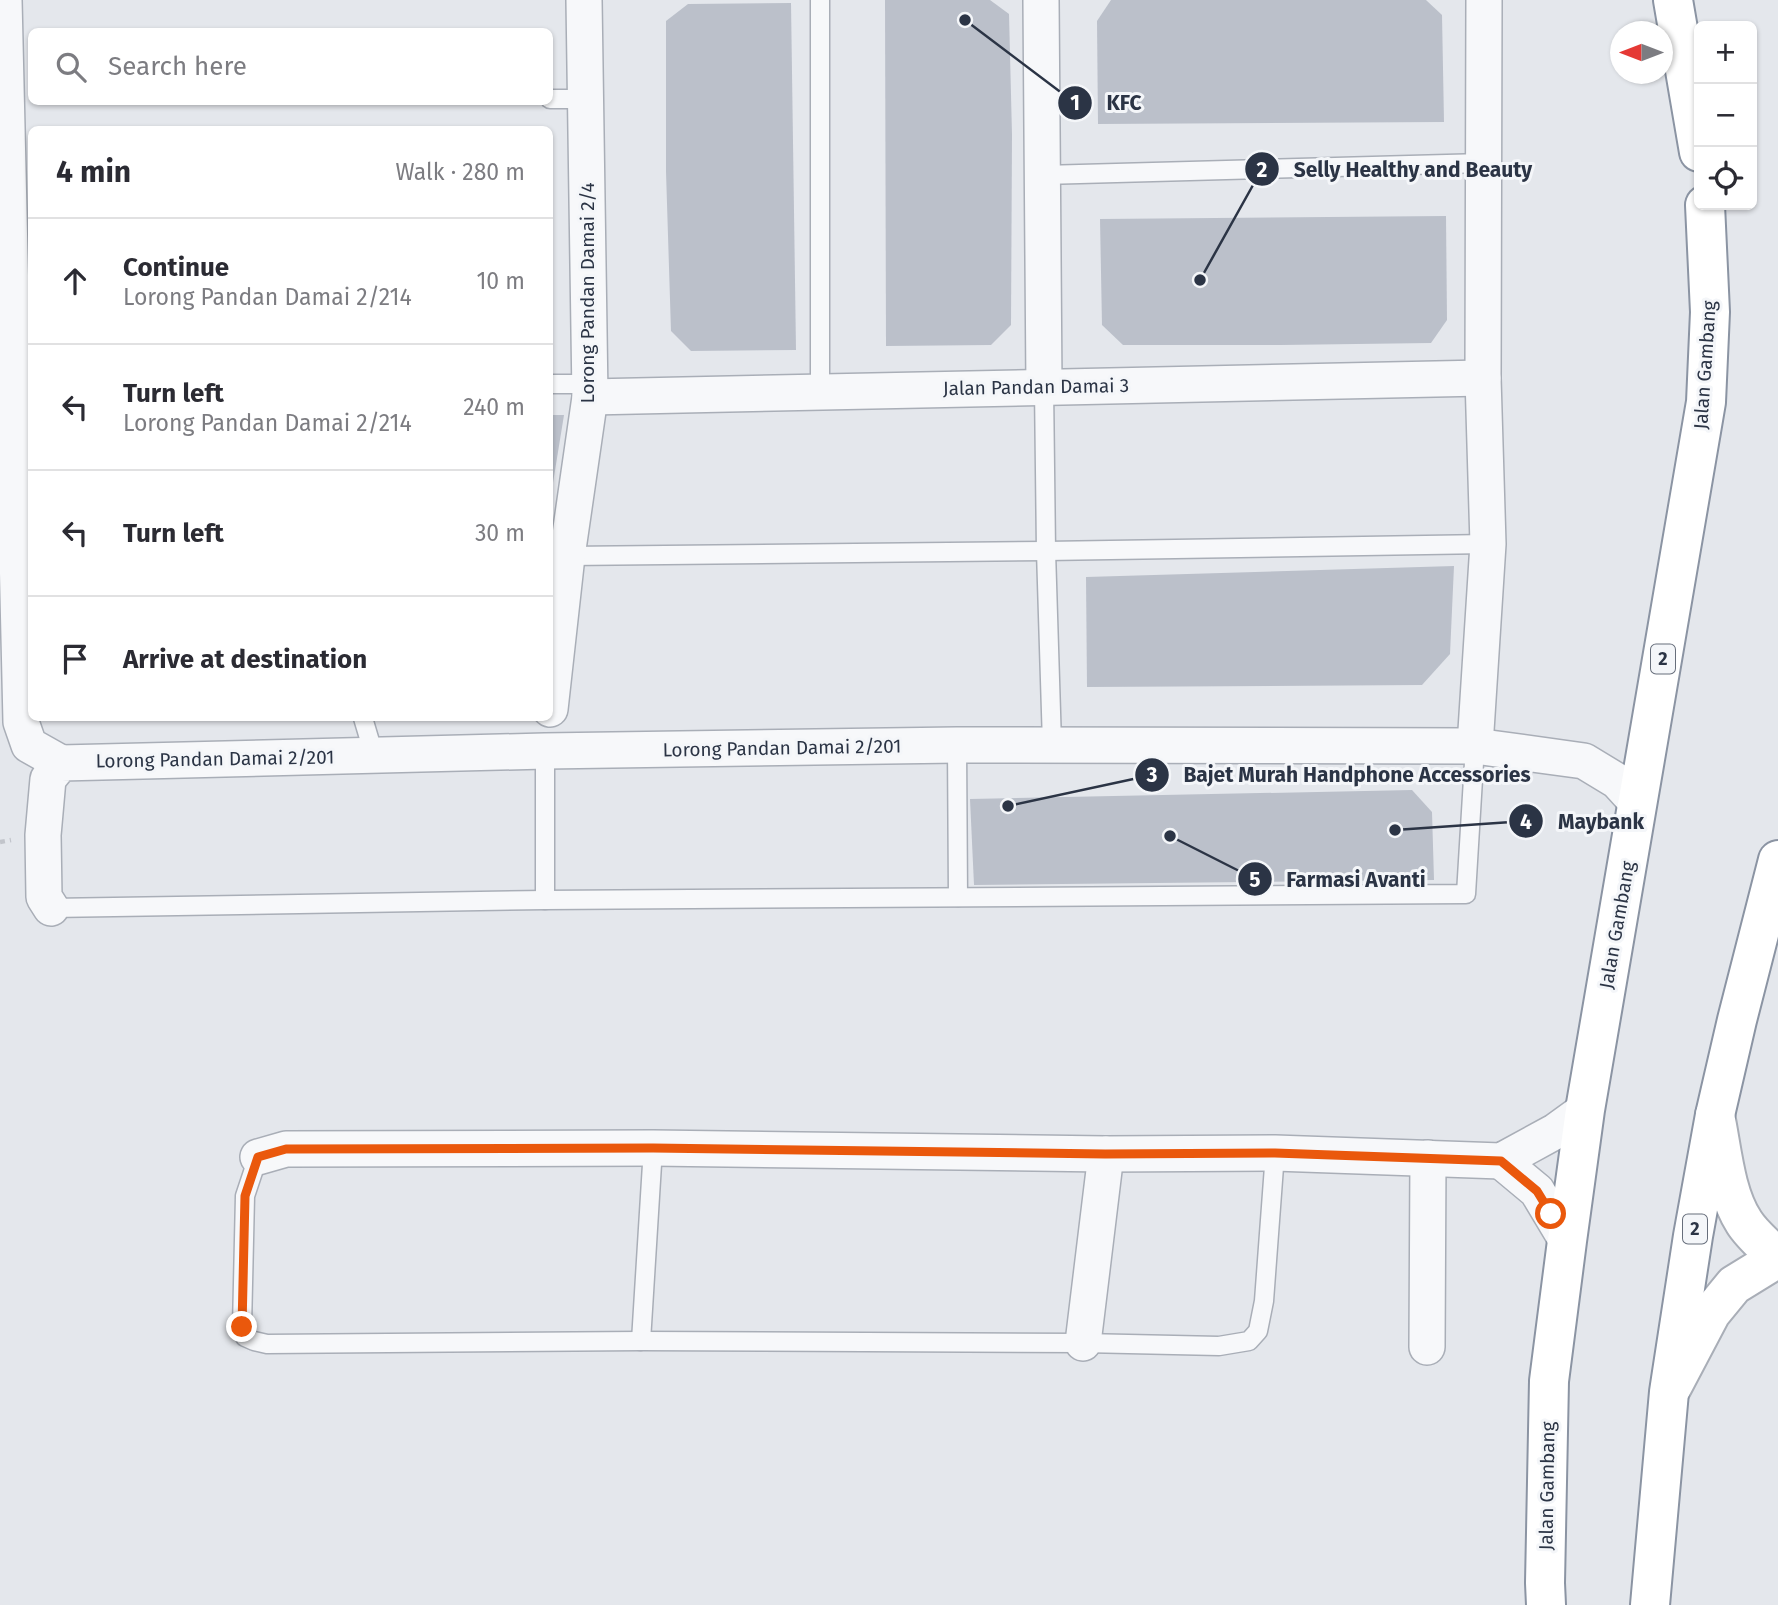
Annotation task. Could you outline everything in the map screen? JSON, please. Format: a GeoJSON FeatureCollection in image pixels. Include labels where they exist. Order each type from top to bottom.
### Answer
{"type":"FeatureCollection","features":[{"type":"Feature","properties":{"kind":"main road"},"geometry":{"type":"LineString","coordinates":[[1672,0],[1698,147]]}},
{"type":"Feature","properties":{"kind":"main road","name":"Jalan Gambang"},"geometry":{"type":"LineString","coordinates":[[1546,1605],[1549,1381],[1567,1241],[1585,1110],[1706,402],[1710,312],[1705,210]]}},
{"type":"Feature","properties":{"kind":"main road","name":"2"},"geometry":{"type":"LineString","coordinates":[[1650,1605],[1669,1392],[1693,1236],[1737,1020],[1778,860]]}},
{"type":"Feature","properties":{"kind":"main road"},"geometry":{"type":"LineString","coordinates":[[1669,1392],[1711,1313],[1734,1285],[1778,1258],[1745,1225],[1736,1208],[1729,1186],[1716,1115]]}},
{"type":"Feature","properties":{"kind":"street"},"geometry":{"type":"LineString","coordinates":[[4,0],[22,390],[21,722],[29,745],[61,763],[48,779],[43,835],[44,897],[51,908]]}},
{"type":"Feature","properties":{"kind":"street","name":"Lorong Pandan Damai 2/4"},"geometry":{"type":"LineString","coordinates":[[553,682],[590,391],[584,0]]}},
{"type":"Feature","properties":{"kind":"street"},"geometry":{"type":"LineString","coordinates":[[1041,0],[1044,387]]}},
{"type":"Feature","properties":{"kind":"street"},"geometry":{"type":"LineString","coordinates":[[1475,746],[1488,544],[1483,378],[1484,0]]}},
{"type":"Feature","properties":{"kind":"street","name":"Jalan Pandan Damai 3"},"geometry":{"type":"LineString","coordinates":[[590,391],[820,392],[1483,378]]}},
{"type":"Feature","properties":{"kind":"street","name":"Lorong Pandan Damai 2/201"},"geometry":{"type":"LineString","coordinates":[[61,763],[373,755],[547,734],[957,745],[1475,746],[1584,761],[1616,781],[1638,804]]}},
{"type":"Feature","properties":{"kind":"street"},"geometry":{"type":"LineString","coordinates":[[258,1157],[286,1149],[653,1148],[1105,1154],[1275,1153],[1501,1161],[1556,1131],[1585,1110]]}},
{"type":"Feature","properties":{"kind":"street"},"geometry":{"type":"LineString","coordinates":[[1083,1343],[1105,1154]]}},
{"type":"Feature","properties":{"kind":"street"},"geometry":{"type":"LineString","coordinates":[[1427,1347],[1428,1158]]}},
{"type":"Feature","properties":{"kind":"street"},"geometry":{"type":"LineString","coordinates":[[1501,1161],[1537,1191],[1567,1241]]}},
{"type":"Feature","properties":{"kind":"lane"},"geometry":{"type":"LineString","coordinates":[[820,0],[820,392]]}},
{"type":"Feature","properties":{"kind":"lane"},"geometry":{"type":"LineString","coordinates":[[553,99],[586,99]]}},
{"type":"Feature","properties":{"kind":"lane"},"geometry":{"type":"LineString","coordinates":[[1043,175],[1484,163]]}},
{"type":"Feature","properties":{"kind":"lane"},"geometry":{"type":"LineString","coordinates":[[553,385],[590,391]]}},
{"type":"Feature","properties":{"kind":"lane"},"geometry":{"type":"LineString","coordinates":[[1044,387],[1052,744]]}},
{"type":"Feature","properties":{"kind":"lane"},"geometry":{"type":"LineString","coordinates":[[567,556],[1488,544]]}},
{"type":"Feature","properties":{"kind":"lane"},"geometry":{"type":"LineString","coordinates":[[364,721],[373,755]]}},
{"type":"Feature","properties":{"kind":"lane"},"geometry":{"type":"LineString","coordinates":[[545,900],[547,734]]}},
{"type":"Feature","properties":{"kind":"lane"},"geometry":{"type":"LineString","coordinates":[[957,745],[958,897]]}},
{"type":"Feature","properties":{"kind":"lane"},"geometry":{"type":"LineString","coordinates":[[51,908],[545,900],[1466,894],[1475,746]]}},
{"type":"Feature","properties":{"kind":"lane"},"geometry":{"type":"LineString","coordinates":[[641,1341],[653,1148]]}},
{"type":"Feature","properties":{"kind":"lane"},"geometry":{"type":"LineString","coordinates":[[258,1157],[245,1196],[242,1327],[245,1337],[267,1344],[641,1341],[1219,1346],[1249,1341],[1258,1331],[1264,1301],[1275,1153]]}},
{"type":"Feature","properties":{"kind":"building"},"geometry":{"type":"Polygon","coordinates":[[[885,0],[990,0],[1009,14],[1012,135],[1011,325],[991,345],[886,346],[885,0]]]}},
{"type":"Feature","properties":{"kind":"building"},"geometry":{"type":"Polygon","coordinates":[[[1111,0],[1426,0],[1442,15],[1444,122],[1098,124],[1097,21],[1111,0]]]}},
{"type":"Feature","properties":{"kind":"building"},"geometry":{"type":"Polygon","coordinates":[[[791,3],[796,350],[691,351],[671,331],[666,172],[666,21],[688,4],[791,3]]]}},
{"type":"Feature","properties":{"kind":"building"},"geometry":{"type":"Polygon","coordinates":[[[1446,216],[1447,320],[1431,343],[1123,345],[1102,325],[1100,219],[1446,216]]]}},
{"type":"Feature","properties":{"kind":"building"},"geometry":{"type":"Polygon","coordinates":[[[553,415],[564,415],[553,483],[553,415]]]}},
{"type":"Feature","properties":{"kind":"building"},"geometry":{"type":"Polygon","coordinates":[[[1454,566],[1450,654],[1422,685],[1087,687],[1086,577],[1454,566]]]}},
{"type":"Feature","properties":{"kind":"building"},"geometry":{"type":"Polygon","coordinates":[[[1412,790],[1432,812],[1434,880],[974,885],[970,799],[1412,790]]]}},
{"type":"Feature","properties":{"kind":"place","name":"KFC"},"geometry":{"type":"Point","coordinates":[965,20]}},
{"type":"Feature","properties":{"kind":"place","name":"Selly Healthy and Beauty"},"geometry":{"type":"Point","coordinates":[1200,280]}},
{"type":"Feature","properties":{"kind":"place","name":"Bajet Murah Handphone Accessories"},"geometry":{"type":"Point","coordinates":[1008,806]}},
{"type":"Feature","properties":{"kind":"place","name":"Maybank"},"geometry":{"type":"Point","coordinates":[1395,830]}},
{"type":"Feature","properties":{"kind":"place","name":"Farmasi Avanti"},"geometry":{"type":"Point","coordinates":[1170,836]}},
{"type":"Feature","properties":{"kind":"route"},"geometry":{"type":"LineString","coordinates":[[242,1327],[245,1196],[258,1157],[286,1149],[653,1148],[1105,1154],[1275,1153],[1501,1161],[1537,1191],[1551,1214]]}}]}
